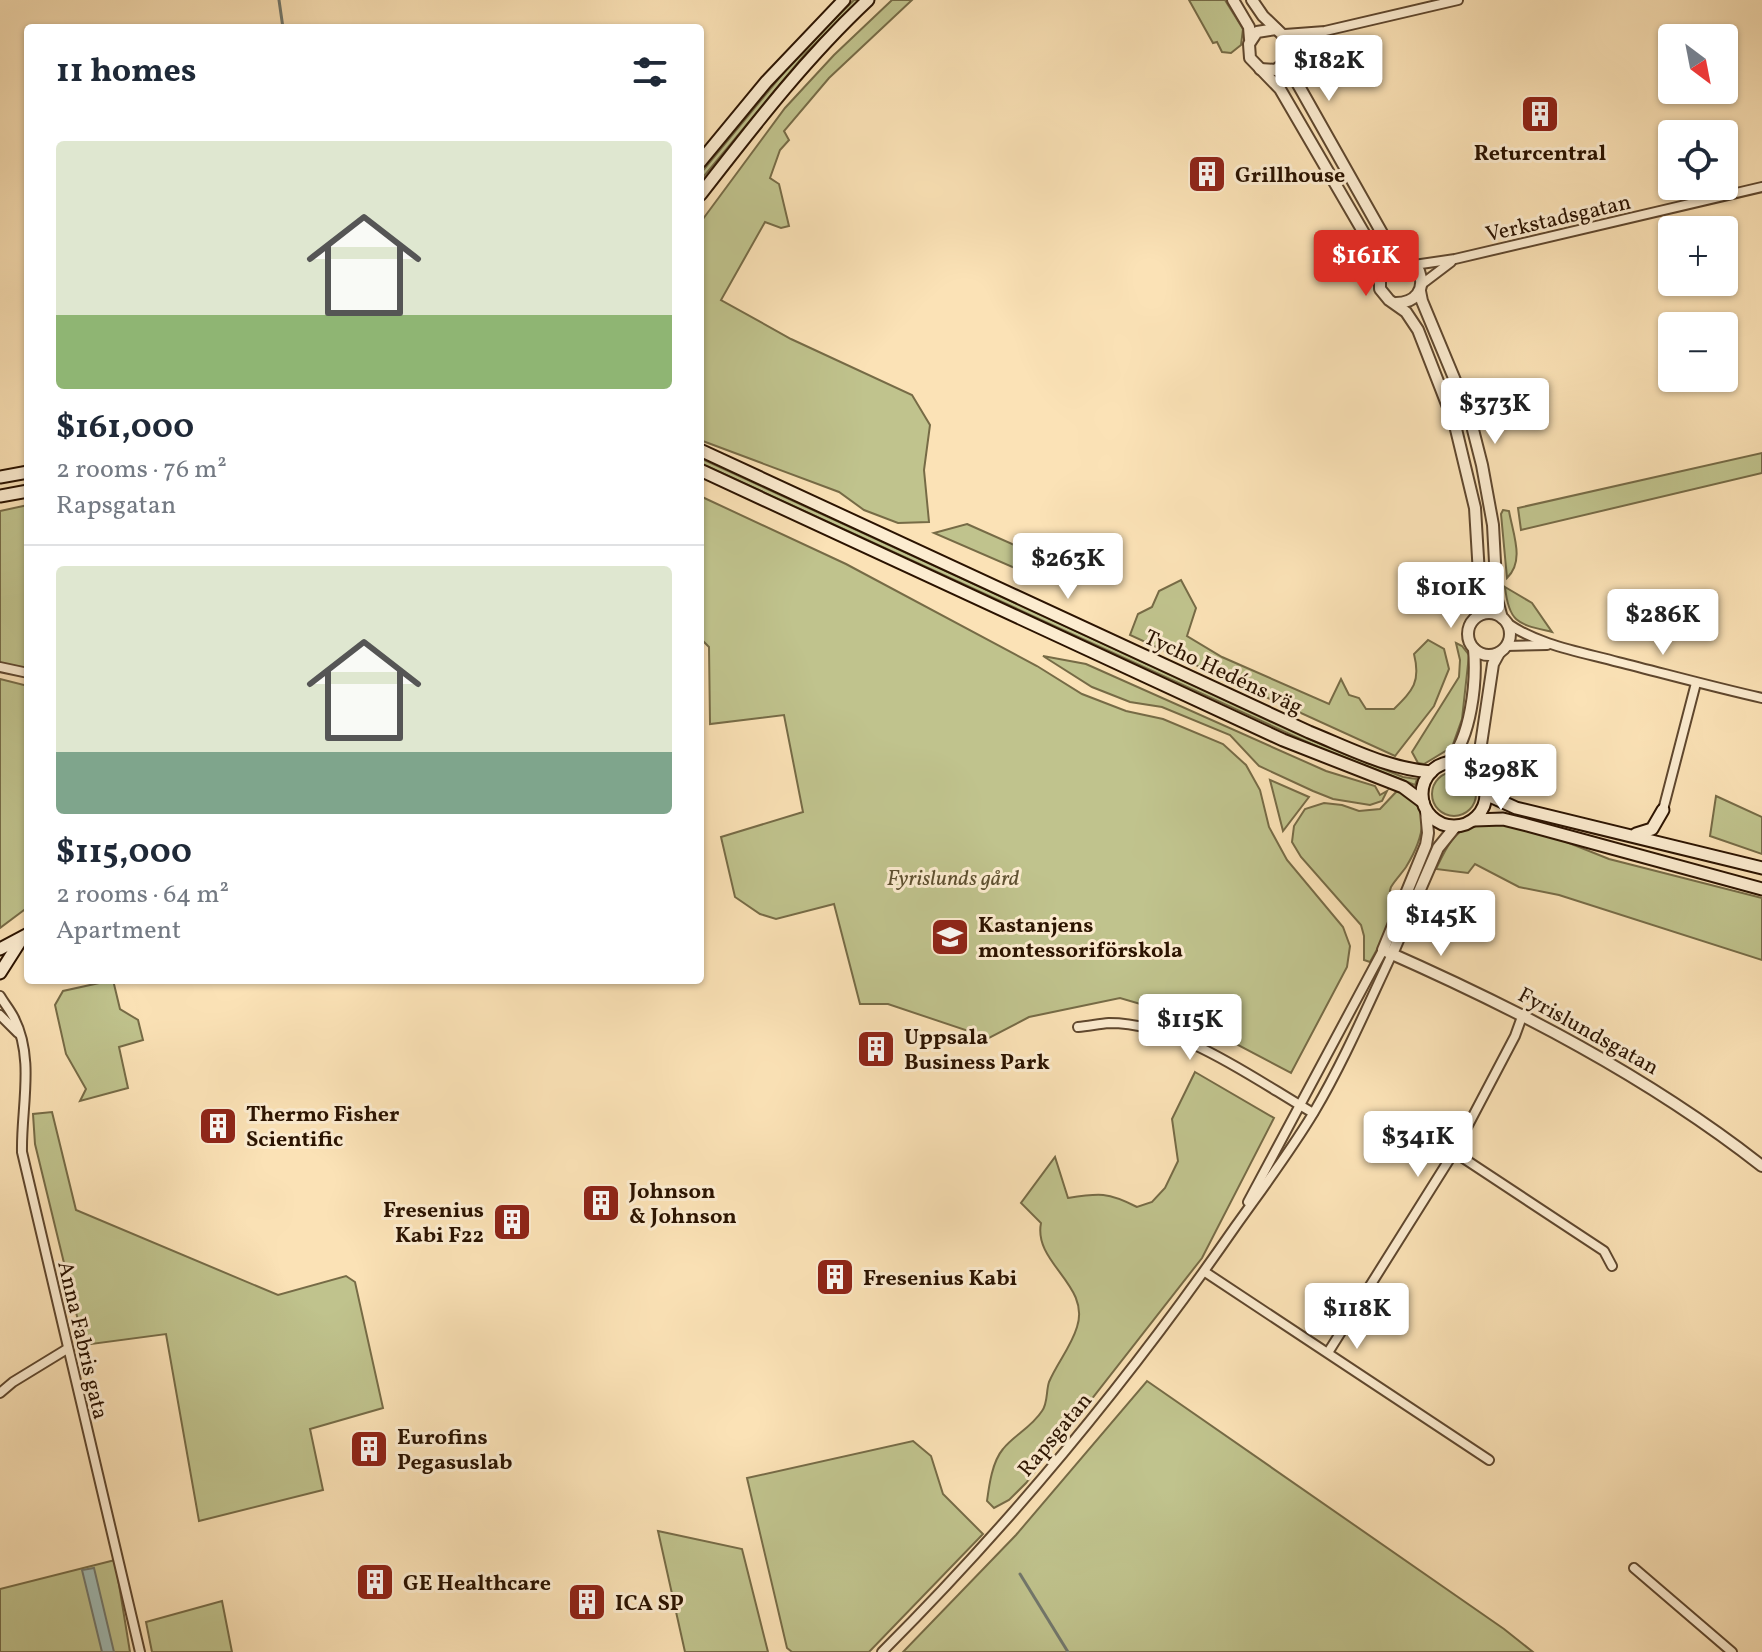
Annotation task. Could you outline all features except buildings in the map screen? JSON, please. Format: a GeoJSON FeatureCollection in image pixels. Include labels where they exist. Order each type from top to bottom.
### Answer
{"type":"FeatureCollection","features":[{"type":"Feature","properties":{"kind":"main road"},"geometry":{"type":"LineString","coordinates":[[704,157],[766,82],[844,0]]}},
{"type":"Feature","properties":{"kind":"main road"},"geometry":{"type":"LineString","coordinates":[[704,190],[789,82],[868,0]]}},
{"type":"Feature","properties":{"kind":"main road","name":"Tycho Hedéns väg"},"geometry":{"type":"LineString","coordinates":[[704,452],[1309,732],[1397,768],[1431,772]]}},
{"type":"Feature","properties":{"kind":"main road","name":"Tycho Hedéns väg"},"geometry":{"type":"LineString","coordinates":[[704,472],[1283,740],[1403,787],[1425,806]]}},
{"type":"Feature","properties":{"kind":"main road"},"geometry":{"type":"LineString","coordinates":[[0,477],[24,473]]}},
{"type":"Feature","properties":{"kind":"main road"},"geometry":{"type":"LineString","coordinates":[[0,496],[24,492]]}},
{"type":"Feature","properties":{"kind":"main road"},"geometry":{"type":"LineString","coordinates":[[1762,868],[1516,808],[1492,797],[1477,771],[1458,762],[1448,763],[1431,772],[1425,781],[1425,806],[1434,819],[1455,827],[1474,820],[1503,819],[1762,889]]}},
{"type":"Feature","properties":{"kind":"main road"},"geometry":{"type":"LineString","coordinates":[[1474,820],[1484,806],[1486,789]]}},
{"type":"Feature","properties":{"kind":"main road"},"geometry":{"type":"LineString","coordinates":[[1625,834],[1646,833],[1658,822],[1663,810]]}},
{"type":"Feature","properties":{"kind":"main road"},"geometry":{"type":"LineString","coordinates":[[1663,810],[1662,829],[1673,846]]}},
{"type":"Feature","properties":{"kind":"main road"},"geometry":{"type":"LineString","coordinates":[[0,949],[24,937]]}},
{"type":"Feature","properties":{"kind":"main road"},"geometry":{"type":"LineString","coordinates":[[0,973],[24,938]]}},
{"type":"Feature","properties":{"kind":"street"},"geometry":{"type":"LineString","coordinates":[[1233,0],[1249,27],[1250,58],[1283,94],[1375,252],[1381,273],[1380,289],[1412,319],[1455,425],[1475,508],[1481,608],[1468,633],[1476,666],[1466,727],[1456,754],[1448,763]]}},
{"type":"Feature","properties":{"kind":"street"},"geometry":{"type":"LineString","coordinates":[[1252,0],[1289,41],[1291,72],[1387,242],[1419,271],[1422,301],[1469,414],[1493,525],[1497,600],[1510,637],[1493,664],[1477,771]]}},
{"type":"Feature","properties":{"kind":"street"},"geometry":{"type":"LineString","coordinates":[[1250,39],[1264,28],[1281,32],[1325,31],[1458,0]]}},
{"type":"Feature","properties":{"kind":"street"},"geometry":{"type":"LineString","coordinates":[[1260,69],[1276,70],[1287,63],[1290,54],[1325,31]]}},
{"type":"Feature","properties":{"kind":"street","name":"Verkstadsgatan"},"geometry":{"type":"LineString","coordinates":[[1410,263],[1455,259],[1762,187]]}},
{"type":"Feature","properties":{"kind":"street","name":"Verkstadsgatan"},"geometry":{"type":"LineString","coordinates":[[1421,287],[1455,259]]}},
{"type":"Feature","properties":{"kind":"street"},"geometry":{"type":"LineString","coordinates":[[1381,273],[1390,264],[1410,263]]}},
{"type":"Feature","properties":{"kind":"street"},"geometry":{"type":"LineString","coordinates":[[1396,303],[1406,303],[1414,298],[1421,287]]}},
{"type":"Feature","properties":{"kind":"street"},"geometry":{"type":"LineString","coordinates":[[1477,616],[1485,613],[1505,620],[1517,630],[1556,645],[1762,698]]}},
{"type":"Feature","properties":{"kind":"street"},"geometry":{"type":"LineString","coordinates":[[1474,649],[1490,655],[1530,644],[1556,645]]}},
{"type":"Feature","properties":{"kind":"street"},"geometry":{"type":"LineString","coordinates":[[0,667],[24,672]]}},
{"type":"Feature","properties":{"kind":"street"},"geometry":{"type":"LineString","coordinates":[[1663,810],[1696,683]]}},
{"type":"Feature","properties":{"kind":"street","name":"Rapsgatan"},"geometry":{"type":"LineString","coordinates":[[1237,1225],[1299,1104],[1388,952],[1426,845],[1425,806]]}},
{"type":"Feature","properties":{"kind":"street","name":"Rapsgatan"},"geometry":{"type":"LineString","coordinates":[[882,1652],[1001,1529],[1078,1438],[1205,1272],[1274,1175],[1341,1063],[1388,952],[1438,848],[1455,827]]}},
{"type":"Feature","properties":{"kind":"street","name":"Fyrislundsgatan"},"geometry":{"type":"LineString","coordinates":[[1388,952],[1523,1014],[1668,1098],[1762,1166]]}},
{"type":"Feature","properties":{"kind":"street","name":"Anna Fabris gata"},"geometry":{"type":"LineString","coordinates":[[0,996],[16,1022],[23,1046],[26,1069],[21,1116],[22,1152],[140,1652]]}},
{"type":"Feature","properties":{"kind":"street"},"geometry":{"type":"LineString","coordinates":[[1329,1351],[1454,1152],[1514,1039],[1523,1014]]}},
{"type":"Feature","properties":{"kind":"street"},"geometry":{"type":"LineString","coordinates":[[0,1015],[18,1033]]}},
{"type":"Feature","properties":{"kind":"street"},"geometry":{"type":"LineString","coordinates":[[1078,1027],[1110,1023],[1163,1032],[1217,1058],[1313,1113]]}},
{"type":"Feature","properties":{"kind":"street"},"geometry":{"type":"LineString","coordinates":[[1454,1152],[1604,1251],[1612,1266]]}},
{"type":"Feature","properties":{"kind":"street"},"geometry":{"type":"LineString","coordinates":[[1205,1272],[1329,1351],[1489,1460]]}},
{"type":"Feature","properties":{"kind":"street"},"geometry":{"type":"LineString","coordinates":[[0,1393],[67,1349]]}},
{"type":"Feature","properties":{"kind":"street"},"geometry":{"type":"LineString","coordinates":[[1634,1568],[1732,1652]]}},
{"type":"Feature","properties":{"kind":"green space"},"geometry":{"type":"Polygon","coordinates":[[[854,0],[860,0],[806,53],[704,176],[704,169],[804,48],[854,0]]]}},
{"type":"Feature","properties":{"kind":"green space"},"geometry":{"type":"Polygon","coordinates":[[[892,0],[912,0],[829,78],[784,131],[789,140],[780,150],[770,178],[779,184],[789,226],[781,228],[765,222],[721,300],[791,339],[912,395],[930,425],[924,470],[929,522],[898,523],[864,510],[839,492],[704,441],[704,218],[785,108],[834,55],[892,0]]]}},
{"type":"Feature","properties":{"kind":"green space"},"geometry":{"type":"Polygon","coordinates":[[[1189,0],[1225,0],[1243,29],[1241,45],[1231,53],[1222,52],[1217,42],[1213,43],[1189,0]]]}},
{"type":"Feature","properties":{"kind":"green space"},"geometry":{"type":"Polygon","coordinates":[[[1762,453],[1762,473],[1521,530],[1518,508],[1762,453]]]}},
{"type":"Feature","properties":{"kind":"green space"},"geometry":{"type":"Polygon","coordinates":[[[704,460],[1323,745],[1403,777],[1417,779],[1415,785],[1320,748],[704,465],[704,460]]]}},
{"type":"Feature","properties":{"kind":"green space","name":"Fyrislunds gård"},"geometry":{"type":"Polygon","coordinates":[[[704,498],[846,564],[1037,666],[1082,694],[1126,711],[1163,719],[1223,744],[1246,765],[1260,790],[1269,827],[1287,860],[1343,927],[1350,946],[1347,967],[1291,1073],[1185,1017],[1120,998],[1029,1017],[989,1038],[888,1004],[860,1004],[834,904],[776,919],[760,914],[735,897],[721,837],[803,812],[784,715],[710,724],[709,647],[704,642],[704,498]]]}},
{"type":"Feature","properties":{"kind":"green space"},"geometry":{"type":"Polygon","coordinates":[[[24,506],[24,672],[0,663],[0,511],[24,506]]]}},
{"type":"Feature","properties":{"kind":"green space"},"geometry":{"type":"Polygon","coordinates":[[[1503,510],[1509,511],[1517,555],[1507,578],[1501,514],[1503,510]]]}},
{"type":"Feature","properties":{"kind":"green space"},"geometry":{"type":"Polygon","coordinates":[[[967,524],[1021,548],[1045,581],[934,533],[967,524]]]}},
{"type":"Feature","properties":{"kind":"green space"},"geometry":{"type":"Polygon","coordinates":[[[1181,580],[1196,608],[1187,636],[1222,657],[1329,704],[1341,679],[1349,695],[1359,698],[1366,709],[1394,709],[1414,685],[1414,654],[1428,640],[1444,649],[1449,669],[1434,706],[1395,756],[1130,635],[1138,614],[1152,607],[1159,591],[1181,580]]]}},
{"type":"Feature","properties":{"kind":"green space"},"geometry":{"type":"Polygon","coordinates":[[[1505,587],[1532,603],[1552,632],[1518,620],[1509,609],[1505,587]]]}},
{"type":"Feature","properties":{"kind":"green space"},"geometry":{"type":"Polygon","coordinates":[[[1456,643],[1469,655],[1462,719],[1452,747],[1424,764],[1418,763],[1412,752],[1459,677],[1460,660],[1456,643]]]}},
{"type":"Feature","properties":{"kind":"green space"},"geometry":{"type":"Polygon","coordinates":[[[1043,656],[1086,664],[1326,771],[1375,786],[1380,795],[1387,791],[1382,801],[1370,805],[1333,799],[1259,766],[1230,735],[1162,707],[1130,702],[1092,687],[1043,656]]]}},
{"type":"Feature","properties":{"kind":"green space"},"geometry":{"type":"Polygon","coordinates":[[[0,679],[24,685],[24,910],[0,928],[0,679]]]}},
{"type":"Feature","properties":{"kind":"green space"},"geometry":{"type":"Polygon","coordinates":[[[1454,772],[1470,778],[1476,794],[1470,810],[1454,816],[1438,810],[1432,794],[1438,778],[1454,772]]]}},
{"type":"Feature","properties":{"kind":"green space"},"geometry":{"type":"Polygon","coordinates":[[[1270,780],[1309,797],[1283,831],[1270,780]]]}},
{"type":"Feature","properties":{"kind":"green space"},"geometry":{"type":"Polygon","coordinates":[[[1397,791],[1417,804],[1422,823],[1412,857],[1391,887],[1390,923],[1370,962],[1364,960],[1361,925],[1301,857],[1292,842],[1294,826],[1305,809],[1324,803],[1359,811],[1380,809],[1397,791]]]}},
{"type":"Feature","properties":{"kind":"green space"},"geometry":{"type":"Polygon","coordinates":[[[1716,796],[1762,817],[1762,854],[1710,836],[1716,796]]]}},
{"type":"Feature","properties":{"kind":"green space"},"geometry":{"type":"Polygon","coordinates":[[[1502,822],[1539,831],[1609,859],[1762,898],[1762,960],[1559,895],[1519,887],[1475,864],[1468,873],[1436,869],[1448,846],[1460,832],[1476,825],[1502,822]]]}},
{"type":"Feature","properties":{"kind":"green space"},"geometry":{"type":"Polygon","coordinates":[[[95,984],[114,984],[120,1009],[138,1020],[143,1040],[119,1047],[128,1088],[80,1101],[86,1089],[66,1054],[55,1005],[63,991],[95,984]]]}},
{"type":"Feature","properties":{"kind":"green space"},"geometry":{"type":"Polygon","coordinates":[[[1195,1072],[1274,1118],[1202,1258],[1026,1483],[1009,1500],[994,1508],[987,1501],[996,1460],[1007,1444],[1044,1408],[1049,1382],[1077,1327],[1079,1312],[1070,1286],[1045,1250],[1041,1223],[1021,1203],[1055,1157],[1068,1198],[1103,1195],[1137,1207],[1152,1202],[1165,1188],[1178,1161],[1172,1119],[1195,1072]]]}},
{"type":"Feature","properties":{"kind":"green space"},"geometry":{"type":"Polygon","coordinates":[[[52,1112],[76,1210],[278,1295],[346,1276],[355,1282],[383,1408],[310,1429],[323,1490],[199,1521],[166,1334],[84,1345],[35,1144],[33,1114],[52,1112]]]}},
{"type":"Feature","properties":{"kind":"green space"},"geometry":{"type":"Polygon","coordinates":[[[1147,1381],[1533,1652],[903,1652],[1016,1535],[1147,1381]]]}},
{"type":"Feature","properties":{"kind":"green space"},"geometry":{"type":"Polygon","coordinates":[[[913,1441],[931,1456],[943,1494],[983,1534],[869,1652],[792,1652],[787,1648],[747,1478],[913,1441]]]}},
{"type":"Feature","properties":{"kind":"green space"},"geometry":{"type":"Polygon","coordinates":[[[658,1531],[742,1549],[768,1652],[685,1652],[658,1531]]]}},
{"type":"Feature","properties":{"kind":"green space"},"geometry":{"type":"Polygon","coordinates":[[[115,1560],[130,1652],[0,1652],[0,1589],[115,1560]]]}},
{"type":"Feature","properties":{"kind":"green space"},"geometry":{"type":"Polygon","coordinates":[[[222,1601],[232,1652],[152,1652],[146,1622],[222,1601]]]}},
{"type":"Feature","properties":{"kind":"water"},"geometry":{"type":"Polygon","coordinates":[[[94,1568],[114,1652],[102,1652],[82,1570],[94,1568]]]}},
{"type":"Feature","properties":{"kind":"waterway"},"geometry":{"type":"LineString","coordinates":[[279,0],[282,24]]}},
{"type":"Feature","properties":{"kind":"waterway"},"geometry":{"type":"LineString","coordinates":[[1020,1574],[1068,1652]]}},
{"type":"Feature","properties":{"kind":"place","name":"Returcentral"},"geometry":{"type":"Point","coordinates":[1540,114]}},
{"type":"Feature","properties":{"kind":"place","name":"Grillhouse"},"geometry":{"type":"Point","coordinates":[1207,174]}},
{"type":"Feature","properties":{"kind":"place","name":"Kastanjens montessoriförskola"},"geometry":{"type":"Point","coordinates":[950,937]}},
{"type":"Feature","properties":{"kind":"place","name":"Uppsala Business Park"},"geometry":{"type":"Point","coordinates":[876,1049]}},
{"type":"Feature","properties":{"kind":"place","name":"Thermo Fisher Scientific"},"geometry":{"type":"Point","coordinates":[218,1126]}},
{"type":"Feature","properties":{"kind":"place","name":"Johnson & Johnson"},"geometry":{"type":"Point","coordinates":[601,1203]}},
{"type":"Feature","properties":{"kind":"place","name":"Fresenius Kabi F22"},"geometry":{"type":"Point","coordinates":[512,1222]}},
{"type":"Feature","properties":{"kind":"place","name":"Fresenius Kabi"},"geometry":{"type":"Point","coordinates":[835,1277]}},
{"type":"Feature","properties":{"kind":"place","name":"Eurofins Pegasuslab"},"geometry":{"type":"Point","coordinates":[369,1449]}},
{"type":"Feature","properties":{"kind":"place","name":"GE Healthcare"},"geometry":{"type":"Point","coordinates":[375,1582]}},
{"type":"Feature","properties":{"kind":"place","name":"ICA SP"},"geometry":{"type":"Point","coordinates":[587,1602]}}]}
